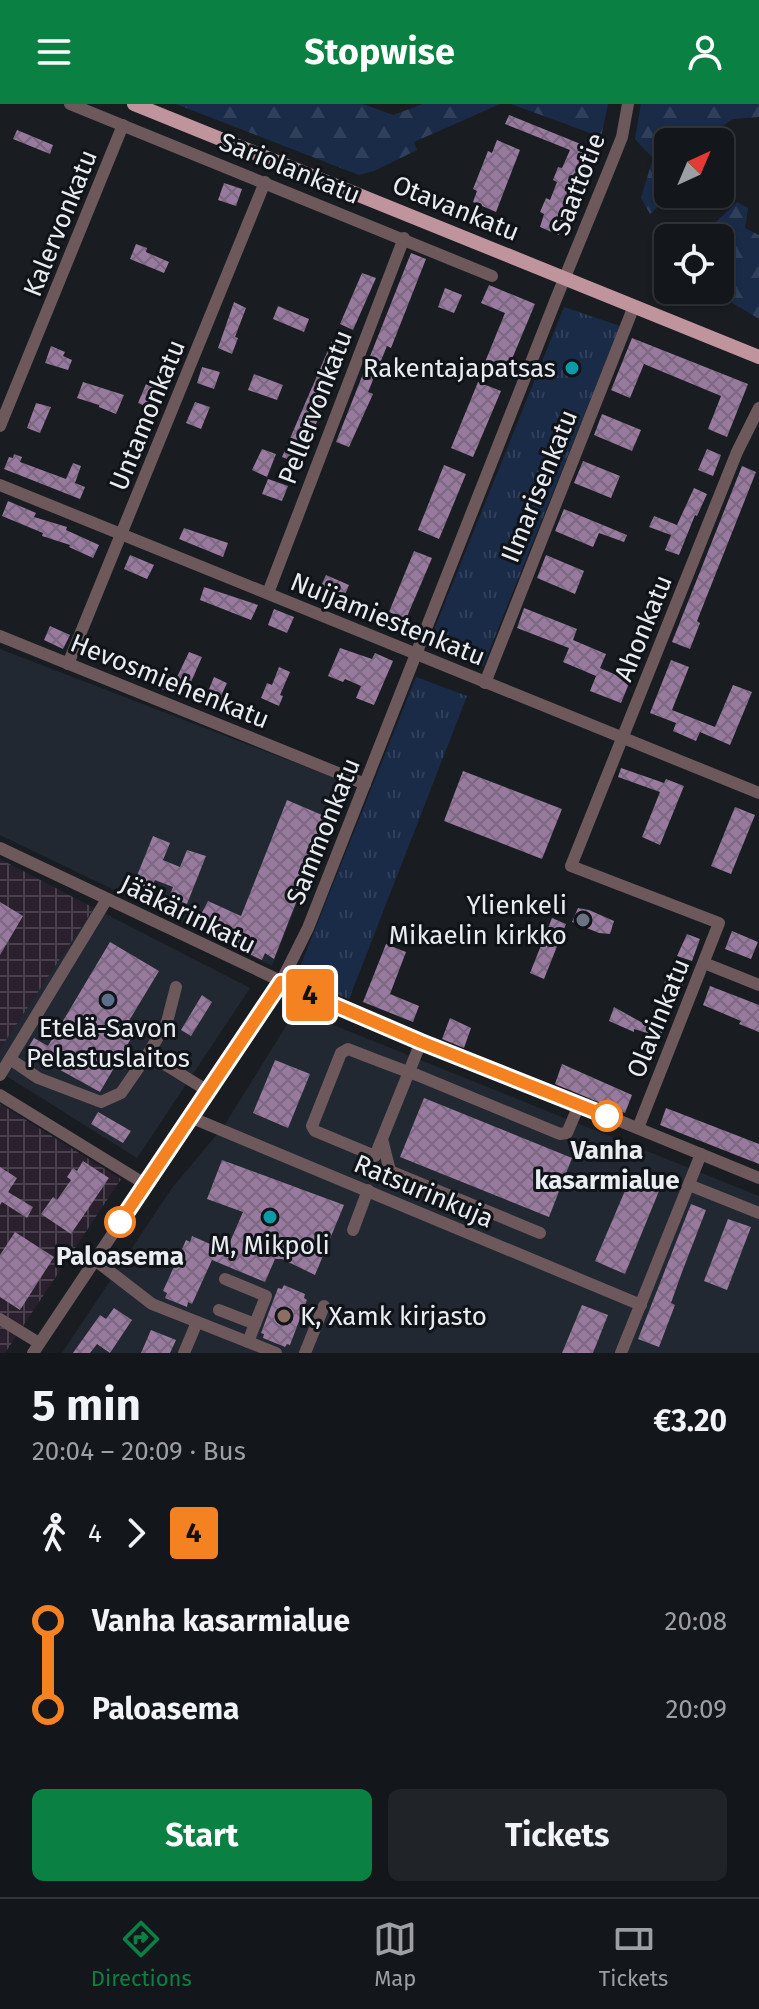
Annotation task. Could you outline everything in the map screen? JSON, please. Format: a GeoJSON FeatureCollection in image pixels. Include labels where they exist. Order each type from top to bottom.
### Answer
{"type":"FeatureCollection","features":[{"type":"Feature","properties":{"kind":"main road","name":"Otavankatu"},"geometry":{"type":"LineString","coordinates":[[134,104],[759,357]]}},
{"type":"Feature","properties":{"kind":"street","name":"Sariolankatu"},"geometry":{"type":"LineString","coordinates":[[70,104],[492,276]]}},
{"type":"Feature","properties":{"kind":"street","name":"Saattotie"},"geometry":{"type":"LineString","coordinates":[[564,278],[622,137],[628,104]]}},
{"type":"Feature","properties":{"kind":"street","name":"Kalervonkatu"},"geometry":{"type":"LineString","coordinates":[[0,426],[123,125]]}},
{"type":"Feature","properties":{"kind":"street","name":"Untamonkatu"},"geometry":{"type":"LineString","coordinates":[[68,664],[265,182]]}},
{"type":"Feature","properties":{"kind":"street","name":"Pellervonkatu"},"geometry":{"type":"LineString","coordinates":[[268,593],[404,238]]}},
{"type":"Feature","properties":{"kind":"street","name":"Sammonkatu"},"geometry":{"type":"LineString","coordinates":[[36,1348],[281,982],[308,928],[564,278]]}},
{"type":"Feature","properties":{"kind":"street","name":"Ilmarisenkatu"},"geometry":{"type":"LineString","coordinates":[[485,683],[634,306]]}},
{"type":"Feature","properties":{"kind":"street","name":"Ahonkatu"},"geometry":{"type":"LineString","coordinates":[[719,923],[571,866],[737,452],[759,408]]}},
{"type":"Feature","properties":{"kind":"street","name":"Nuijamiestenkatu"},"geometry":{"type":"LineString","coordinates":[[0,485],[759,793]]}},
{"type":"Feature","properties":{"kind":"street","name":"Hevosmiehenkatu"},"geometry":{"type":"LineString","coordinates":[[0,636],[365,784]]}},
{"type":"Feature","properties":{"kind":"street","name":"Jääkärinkatu"},"geometry":{"type":"LineString","coordinates":[[0,848],[281,982],[421,1042],[759,1178]]}},
{"type":"Feature","properties":{"kind":"street"},"geometry":{"type":"LineString","coordinates":[[0,1075],[107,899]]}},
{"type":"Feature","properties":{"kind":"street","name":"Olavinkatu"},"geometry":{"type":"LineString","coordinates":[[638,1128],[719,923]]}},
{"type":"Feature","properties":{"kind":"street"},"geometry":{"type":"LineString","coordinates":[[704,963],[759,985]]}},
{"type":"Feature","properties":{"kind":"street"},"geometry":{"type":"LineString","coordinates":[[10,1059],[38,1078],[101,1102],[121,1093],[148,1054],[167,1022],[176,987]]}},
{"type":"Feature","properties":{"kind":"street"},"geometry":{"type":"LineString","coordinates":[[421,1042],[409,1072],[382,1139],[375,1156],[315,1131],[312,1126],[341,1053],[348,1049],[409,1072],[552,1131],[567,1133],[579,1105]]}},
{"type":"Feature","properties":{"kind":"street"},"geometry":{"type":"LineString","coordinates":[[148,1054],[208,1091]]}},
{"type":"Feature","properties":{"kind":"street"},"geometry":{"type":"LineString","coordinates":[[0,1095],[145,1184]]}},
{"type":"Feature","properties":{"kind":"street","name":"Ratsurinkuja"},"geometry":{"type":"LineString","coordinates":[[190,1117],[641,1305]]}},
{"type":"Feature","properties":{"kind":"street"},"geometry":{"type":"LineString","coordinates":[[382,1139],[390,1171],[540,1233]]}},
{"type":"Feature","properties":{"kind":"street"},"geometry":{"type":"LineString","coordinates":[[621,1353],[701,1154]]}},
{"type":"Feature","properties":{"kind":"street"},"geometry":{"type":"LineString","coordinates":[[689,1185],[759,1213]]}},
{"type":"Feature","properties":{"kind":"street"},"geometry":{"type":"LineString","coordinates":[[353,1230],[368,1190]]}},
{"type":"Feature","properties":{"kind":"street"},"geometry":{"type":"LineString","coordinates":[[95,1260],[152,1304],[276,1353]]}},
{"type":"Feature","properties":{"kind":"street"},"geometry":{"type":"LineString","coordinates":[[225,1279],[266,1296],[248,1342]]}},
{"type":"Feature","properties":{"kind":"street"},"geometry":{"type":"LineString","coordinates":[[305,1353],[324,1306]]}},
{"type":"Feature","properties":{"kind":"street"},"geometry":{"type":"LineString","coordinates":[[219,1310],[255,1324]]}},
{"type":"Feature","properties":{"kind":"street"},"geometry":{"type":"LineString","coordinates":[[0,1319],[36,1348]]}},
{"type":"Feature","properties":{"kind":"street"},"geometry":{"type":"LineString","coordinates":[[197,1322],[185,1350],[200,1353]]}},
{"type":"Feature","properties":{"kind":"shaded area"},"geometry":{"type":"Polygon","coordinates":[[[0,649],[345,782],[272,966],[0,835],[0,649]]]}},
{"type":"Feature","properties":{"kind":"shaded area"},"geometry":{"type":"Polygon","coordinates":[[[0,859],[94,908],[0,1049],[0,859]]]}},
{"type":"Feature","properties":{"kind":"shaded area"},"geometry":{"type":"Polygon","coordinates":[[[94,908],[250,988],[137,1158],[0,1072],[0,1049],[94,908]]]}},
{"type":"Feature","properties":{"kind":"shaded area","name":"Vanha kasarmialue"},"geometry":{"type":"Polygon","coordinates":[[[296,1010],[759,1196],[759,1353],[62,1353],[172,1188],[224,1126],[296,1010]]]}},
{"type":"Feature","properties":{"kind":"shaded area"},"geometry":{"type":"Polygon","coordinates":[[[0,1104],[121,1179],[5,1353],[0,1353],[0,1104]]]}},
{"type":"Feature","properties":{"kind":"green space"},"geometry":{"type":"Polygon","coordinates":[[[176,104],[363,104],[393,115],[423,104],[500,104],[414,142],[417,150],[359,175],[176,104]]]}},
{"type":"Feature","properties":{"kind":"green space"},"geometry":{"type":"Polygon","coordinates":[[[511,104],[608,104],[601,137],[511,104]]]}},
{"type":"Feature","properties":{"kind":"green space"},"geometry":{"type":"Polygon","coordinates":[[[641,104],[759,104],[759,117],[733,119],[719,128],[654,128],[656,208],[650,214],[641,198],[653,158],[635,139],[641,104]]]}},
{"type":"Feature","properties":{"kind":"green space"},"geometry":{"type":"Polygon","coordinates":[[[737,202],[748,208],[745,228],[759,235],[759,319],[734,304],[734,224],[715,224],[737,202]]]}},
{"type":"Feature","properties":{"kind":"green space"},"geometry":{"type":"Polygon","coordinates":[[[564,307],[620,326],[483,666],[428,645],[564,307]]]}},
{"type":"Feature","properties":{"kind":"green space"},"geometry":{"type":"Polygon","coordinates":[[[416,677],[467,696],[349,999],[304,981],[300,967],[416,677]]]}},
{"type":"Feature","properties":{"kind":"building"},"geometry":{"type":"Polygon","coordinates":[[[509,115],[593,149],[559,235],[540,227],[544,214],[540,212],[546,198],[550,200],[557,182],[553,180],[558,167],[562,168],[570,150],[505,124],[509,115]]]}},
{"type":"Feature","properties":{"kind":"building"},"geometry":{"type":"Polygon","coordinates":[[[17,130],[53,145],[50,154],[13,139],[17,130]]]}},
{"type":"Feature","properties":{"kind":"building"},"geometry":{"type":"Polygon","coordinates":[[[497,140],[520,150],[496,212],[473,202],[477,191],[473,189],[488,151],[492,153],[497,140]]]}},
{"type":"Feature","properties":{"kind":"building"},"geometry":{"type":"Polygon","coordinates":[[[224,183],[242,189],[236,206],[218,200],[224,183]]]}},
{"type":"Feature","properties":{"kind":"building"},"geometry":{"type":"Polygon","coordinates":[[[136,244],[169,262],[164,273],[130,259],[136,244]]]}},
{"type":"Feature","properties":{"kind":"building"},"geometry":{"type":"Polygon","coordinates":[[[411,253],[426,259],[391,348],[387,346],[368,392],[373,394],[349,447],[336,442],[411,253]]]}},
{"type":"Feature","properties":{"kind":"building"},"geometry":{"type":"Polygon","coordinates":[[[362,273],[376,278],[353,330],[340,324],[362,273]]]}},
{"type":"Feature","properties":{"kind":"building"},"geometry":{"type":"Polygon","coordinates":[[[489,285],[535,304],[507,371],[485,362],[505,313],[481,303],[489,285]]]}},
{"type":"Feature","properties":{"kind":"building"},"geometry":{"type":"Polygon","coordinates":[[[445,288],[462,295],[454,313],[438,307],[445,288]]]}},
{"type":"Feature","properties":{"kind":"building"},"geometry":{"type":"Polygon","coordinates":[[[234,302],[246,308],[232,354],[218,348],[234,302]]]}},
{"type":"Feature","properties":{"kind":"building"},"geometry":{"type":"Polygon","coordinates":[[[278,306],[309,319],[304,332],[273,319],[278,306]]]}},
{"type":"Feature","properties":{"kind":"building"},"geometry":{"type":"Polygon","coordinates":[[[632,338],[748,384],[727,437],[708,429],[721,396],[644,364],[630,398],[611,390],[632,338]]]}},
{"type":"Feature","properties":{"kind":"building"},"geometry":{"type":"Polygon","coordinates":[[[332,341],[347,347],[300,464],[282,457],[332,341]]]}},
{"type":"Feature","properties":{"kind":"building"},"geometry":{"type":"Polygon","coordinates":[[[51,346],[65,352],[63,356],[72,360],[68,370],[45,363],[51,346]]]}},
{"type":"Feature","properties":{"kind":"building"},"geometry":{"type":"Polygon","coordinates":[[[202,367],[220,372],[214,389],[197,383],[202,367]]]}},
{"type":"Feature","properties":{"kind":"building"},"geometry":{"type":"Polygon","coordinates":[[[254,374],[283,385],[277,400],[248,390],[254,374]]]}},
{"type":"Feature","properties":{"kind":"building"},"geometry":{"type":"Polygon","coordinates":[[[83,382],[124,395],[116,414],[77,398],[83,382]]]}},
{"type":"Feature","properties":{"kind":"building"},"geometry":{"type":"Polygon","coordinates":[[[478,382],[501,391],[473,457],[451,448],[478,382]]]}},
{"type":"Feature","properties":{"kind":"building"},"geometry":{"type":"Polygon","coordinates":[[[146,384],[162,391],[154,410],[138,403],[146,384]]]}},
{"type":"Feature","properties":{"kind":"building"},"geometry":{"type":"Polygon","coordinates":[[[195,402],[210,407],[201,429],[186,423],[195,402]]]}},
{"type":"Feature","properties":{"kind":"building"},"geometry":{"type":"Polygon","coordinates":[[[36,403],[51,407],[40,433],[27,428],[36,403]]]}},
{"type":"Feature","properties":{"kind":"building"},"geometry":{"type":"Polygon","coordinates":[[[602,414],[641,430],[632,451],[594,435],[602,414]]]}},
{"type":"Feature","properties":{"kind":"building"},"geometry":{"type":"Polygon","coordinates":[[[262,449],[276,454],[267,477],[252,470],[262,449]]]}},
{"type":"Feature","properties":{"kind":"building"},"geometry":{"type":"Polygon","coordinates":[[[707,449],[721,455],[713,476],[698,470],[707,449]]]}},
{"type":"Feature","properties":{"kind":"building"},"geometry":{"type":"Polygon","coordinates":[[[14,454],[22,457],[20,462],[66,479],[73,463],[81,466],[75,483],[85,487],[80,499],[4,469],[9,457],[13,458],[14,454]]]}},
{"type":"Feature","properties":{"kind":"building"},"geometry":{"type":"Polygon","coordinates":[[[583,461],[620,476],[611,498],[574,483],[583,461]]]}},
{"type":"Feature","properties":{"kind":"building"},"geometry":{"type":"Polygon","coordinates":[[[444,465],[466,474],[439,539],[418,530],[444,465]]]}},
{"type":"Feature","properties":{"kind":"building"},"geometry":{"type":"Polygon","coordinates":[[[742,466],[756,472],[697,621],[700,623],[690,649],[672,642],[742,466]]]}},
{"type":"Feature","properties":{"kind":"building"},"geometry":{"type":"Polygon","coordinates":[[[268,479],[288,486],[282,501],[262,494],[268,479]]]}},
{"type":"Feature","properties":{"kind":"building"},"geometry":{"type":"Polygon","coordinates":[[[694,488],[707,494],[679,555],[665,550],[671,535],[649,527],[654,516],[677,525],[694,488]]]}},
{"type":"Feature","properties":{"kind":"building"},"geometry":{"type":"Polygon","coordinates":[[[8,501],[36,513],[34,517],[67,527],[66,530],[99,545],[93,558],[2,516],[8,501]]]}},
{"type":"Feature","properties":{"kind":"building"},"geometry":{"type":"Polygon","coordinates":[[[564,509],[627,535],[624,542],[599,533],[593,547],[555,531],[564,509]]]}},
{"type":"Feature","properties":{"kind":"building"},"geometry":{"type":"Polygon","coordinates":[[[184,528],[228,543],[223,557],[179,539],[184,528]]]}},
{"type":"Feature","properties":{"kind":"building"},"geometry":{"type":"Polygon","coordinates":[[[414,551],[432,558],[406,619],[389,612],[414,551]]]}},
{"type":"Feature","properties":{"kind":"building"},"geometry":{"type":"Polygon","coordinates":[[[130,555],[154,565],[147,579],[124,569],[130,555]]]}},
{"type":"Feature","properties":{"kind":"building"},"geometry":{"type":"Polygon","coordinates":[[[546,555],[584,571],[575,594],[537,578],[546,555]]]}},
{"type":"Feature","properties":{"kind":"building"},"geometry":{"type":"Polygon","coordinates":[[[326,575],[349,585],[342,602],[318,593],[326,575]]]}},
{"type":"Feature","properties":{"kind":"building"},"geometry":{"type":"Polygon","coordinates":[[[204,587],[258,605],[251,620],[200,600],[204,587]]]}},
{"type":"Feature","properties":{"kind":"building"},"geometry":{"type":"Polygon","coordinates":[[[524,608],[577,629],[573,640],[606,654],[600,668],[630,681],[621,703],[590,691],[596,676],[563,662],[569,648],[517,628],[524,608]]]}},
{"type":"Feature","properties":{"kind":"building"},"geometry":{"type":"Polygon","coordinates":[[[274,609],[294,617],[287,633],[268,625],[274,609]]]}},
{"type":"Feature","properties":{"kind":"building"},"geometry":{"type":"Polygon","coordinates":[[[50,626],[70,635],[63,649],[44,640],[50,626]]]}},
{"type":"Feature","properties":{"kind":"building"},"geometry":{"type":"Polygon","coordinates":[[[340,648],[372,659],[375,653],[393,661],[374,705],[356,698],[361,686],[328,676],[340,648]]]}},
{"type":"Feature","properties":{"kind":"building"},"geometry":{"type":"Polygon","coordinates":[[[189,652],[202,657],[184,698],[126,675],[130,663],[177,677],[189,652]]]}},
{"type":"Feature","properties":{"kind":"building"},"geometry":{"type":"Polygon","coordinates":[[[671,660],[689,667],[672,710],[715,727],[733,685],[752,692],[730,745],[700,732],[696,741],[673,731],[676,723],[650,713],[671,660]]]}},
{"type":"Feature","properties":{"kind":"building"},"geometry":{"type":"Polygon","coordinates":[[[279,667],[290,672],[280,695],[283,696],[279,706],[261,698],[267,683],[272,685],[279,667]]]}},
{"type":"Feature","properties":{"kind":"building"},"geometry":{"type":"Polygon","coordinates":[[[214,677],[227,683],[219,710],[203,704],[214,677]]]}},
{"type":"Feature","properties":{"kind":"building"},"geometry":{"type":"Polygon","coordinates":[[[621,768],[664,783],[666,779],[684,786],[660,845],[642,837],[660,792],[618,777],[621,768]]]}},
{"type":"Feature","properties":{"kind":"building"},"geometry":{"type":"Polygon","coordinates":[[[463,771],[562,809],[542,859],[444,821],[463,771]]]}},
{"type":"Feature","properties":{"kind":"building"},"geometry":{"type":"Polygon","coordinates":[[[287,800],[329,818],[274,959],[265,953],[262,960],[194,928],[208,901],[241,916],[287,800]]]}},
{"type":"Feature","properties":{"kind":"building"},"geometry":{"type":"Polygon","coordinates":[[[735,807],[755,815],[731,874],[711,866],[735,807]]]}},
{"type":"Feature","properties":{"kind":"building"},"geometry":{"type":"Polygon","coordinates":[[[153,836],[170,843],[163,860],[180,867],[187,850],[206,856],[187,904],[169,897],[173,887],[155,880],[151,890],[134,883],[153,836]]]}},
{"type":"Feature","properties":{"kind":"building"},"geometry":{"type":"Polygon","coordinates":[[[0,902],[23,916],[0,955],[0,902]]]}},
{"type":"Feature","properties":{"kind":"building"},"geometry":{"type":"Polygon","coordinates":[[[578,908],[614,921],[610,934],[572,922],[578,908]]]}},
{"type":"Feature","properties":{"kind":"building"},"geometry":{"type":"Polygon","coordinates":[[[552,918],[566,924],[544,979],[530,973],[552,918]]]}},
{"type":"Feature","properties":{"kind":"building"},"geometry":{"type":"Polygon","coordinates":[[[732,931],[758,942],[751,959],[725,949],[732,931]]]}},
{"type":"Feature","properties":{"kind":"building"},"geometry":{"type":"Polygon","coordinates":[[[687,934],[700,939],[692,961],[677,956],[687,934]]]}},
{"type":"Feature","properties":{"kind":"building","name":"Etelä-Savon Pelastuslaitos"},"geometry":{"type":"Polygon","coordinates":[[[110,942],[159,971],[124,1029],[133,1035],[100,1092],[26,1051],[34,1038],[48,1046],[110,942]]]}},
{"type":"Feature","properties":{"kind":"building"},"geometry":{"type":"Polygon","coordinates":[[[386,944],[406,952],[390,994],[419,1006],[413,1022],[363,1002],[386,944]]]}},
{"type":"Feature","properties":{"kind":"building"},"geometry":{"type":"Polygon","coordinates":[[[667,974],[684,981],[677,1001],[668,996],[668,989],[663,988],[667,974]]]}},
{"type":"Feature","properties":{"kind":"building"},"geometry":{"type":"Polygon","coordinates":[[[710,986],[759,1005],[759,1032],[703,1005],[710,986]]]}},
{"type":"Feature","properties":{"kind":"building"},"geometry":{"type":"Polygon","coordinates":[[[202,995],[212,1002],[191,1036],[181,1030],[202,995]]]}},
{"type":"Feature","properties":{"kind":"building"},"geometry":{"type":"Polygon","coordinates":[[[614,1007],[648,1026],[655,1011],[669,1018],[660,1037],[634,1029],[634,1032],[609,1021],[614,1007]]]}},
{"type":"Feature","properties":{"kind":"building"},"geometry":{"type":"Polygon","coordinates":[[[450,1018],[471,1028],[464,1048],[442,1039],[450,1018]]]}},
{"type":"Feature","properties":{"kind":"building"},"geometry":{"type":"Polygon","coordinates":[[[275,1060],[310,1074],[288,1128],[253,1113],[275,1060]]]}},
{"type":"Feature","properties":{"kind":"building"},"geometry":{"type":"Polygon","coordinates":[[[562,1064],[632,1095],[625,1113],[555,1084],[562,1064]]]}},
{"type":"Feature","properties":{"kind":"building"},"geometry":{"type":"Polygon","coordinates":[[[424,1098],[572,1158],[549,1217],[400,1157],[424,1098]]]}},
{"type":"Feature","properties":{"kind":"building"},"geometry":{"type":"Polygon","coordinates":[[[666,1108],[759,1144],[759,1164],[660,1125],[666,1108]]]}},
{"type":"Feature","properties":{"kind":"building"},"geometry":{"type":"Polygon","coordinates":[[[98,1112],[131,1131],[123,1143],[91,1124],[98,1112]]]}},
{"type":"Feature","properties":{"kind":"building"},"geometry":{"type":"Polygon","coordinates":[[[222,1160],[344,1205],[315,1275],[282,1259],[275,1259],[265,1282],[212,1260],[192,1304],[188,1302],[187,1307],[165,1298],[167,1293],[163,1291],[186,1240],[190,1242],[192,1236],[226,1251],[243,1212],[207,1199],[222,1160]]]}},
{"type":"Feature","properties":{"kind":"building"},"geometry":{"type":"Polygon","coordinates":[[[83,1161],[109,1178],[71,1234],[41,1214],[53,1197],[57,1200],[71,1180],[67,1177],[73,1168],[77,1171],[83,1161]]]}},
{"type":"Feature","properties":{"kind":"building"},"geometry":{"type":"Polygon","coordinates":[[[0,1167],[17,1178],[8,1192],[33,1207],[27,1218],[2,1202],[0,1205],[0,1167]]]}},
{"type":"Feature","properties":{"kind":"building"},"geometry":{"type":"Polygon","coordinates":[[[630,1179],[659,1191],[625,1274],[595,1261],[630,1179]]]}},
{"type":"Feature","properties":{"kind":"building"},"geometry":{"type":"Polygon","coordinates":[[[691,1204],[706,1210],[671,1303],[675,1305],[659,1347],[638,1339],[691,1204]]]}},
{"type":"Feature","properties":{"kind":"building"},"geometry":{"type":"Polygon","coordinates":[[[728,1219],[751,1227],[727,1290],[704,1281],[728,1219]]]}},
{"type":"Feature","properties":{"kind":"building"},"geometry":{"type":"Polygon","coordinates":[[[15,1232],[54,1257],[20,1310],[0,1297],[0,1255],[15,1232]]]}},
{"type":"Feature","properties":{"kind":"building","name":"K, Xamk kirjasto"},"geometry":{"type":"Polygon","coordinates":[[[284,1285],[305,1294],[307,1300],[290,1345],[285,1347],[263,1338],[264,1334],[261,1333],[278,1288],[282,1289],[284,1285]]]}},
{"type":"Feature","properties":{"kind":"building"},"geometry":{"type":"Polygon","coordinates":[[[582,1305],[608,1315],[593,1353],[562,1353],[582,1305]]]}},
{"type":"Feature","properties":{"kind":"building"},"geometry":{"type":"Polygon","coordinates":[[[114,1308],[132,1320],[110,1353],[97,1344],[90,1353],[73,1353],[100,1315],[106,1319],[114,1308]]]}},
{"type":"Feature","properties":{"kind":"building"},"geometry":{"type":"Polygon","coordinates":[[[151,1330],[176,1340],[170,1353],[141,1353],[151,1330]]]}},
{"type":"Feature","properties":{"kind":"bus line","name":"4"},"geometry":{"type":"LineString","coordinates":[[120,1222],[281,982],[607,1116]]}},
{"type":"Feature","properties":{"kind":"place","name":"Rakentajapatsas"},"geometry":{"type":"Point","coordinates":[572,368]}},
{"type":"Feature","properties":{"kind":"place","name":"Ylienkeli Mikaelin kirkko"},"geometry":{"type":"Point","coordinates":[583,920]}},
{"type":"Feature","properties":{"kind":"place","name":"Etelä-Savon Pelastuslaitos"},"geometry":{"type":"Point","coordinates":[108,1000]}},
{"type":"Feature","properties":{"kind":"place","name":"Vanha kasarmialue"},"geometry":{"type":"Point","coordinates":[607,1116]}},
{"type":"Feature","properties":{"kind":"place","name":"M, Mikpoli"},"geometry":{"type":"Point","coordinates":[270,1217]}},
{"type":"Feature","properties":{"kind":"place","name":"Paloasema"},"geometry":{"type":"Point","coordinates":[120,1222]}},
{"type":"Feature","properties":{"kind":"place","name":"K, Xamk kirjasto"},"geometry":{"type":"Point","coordinates":[284,1316]}}]}
